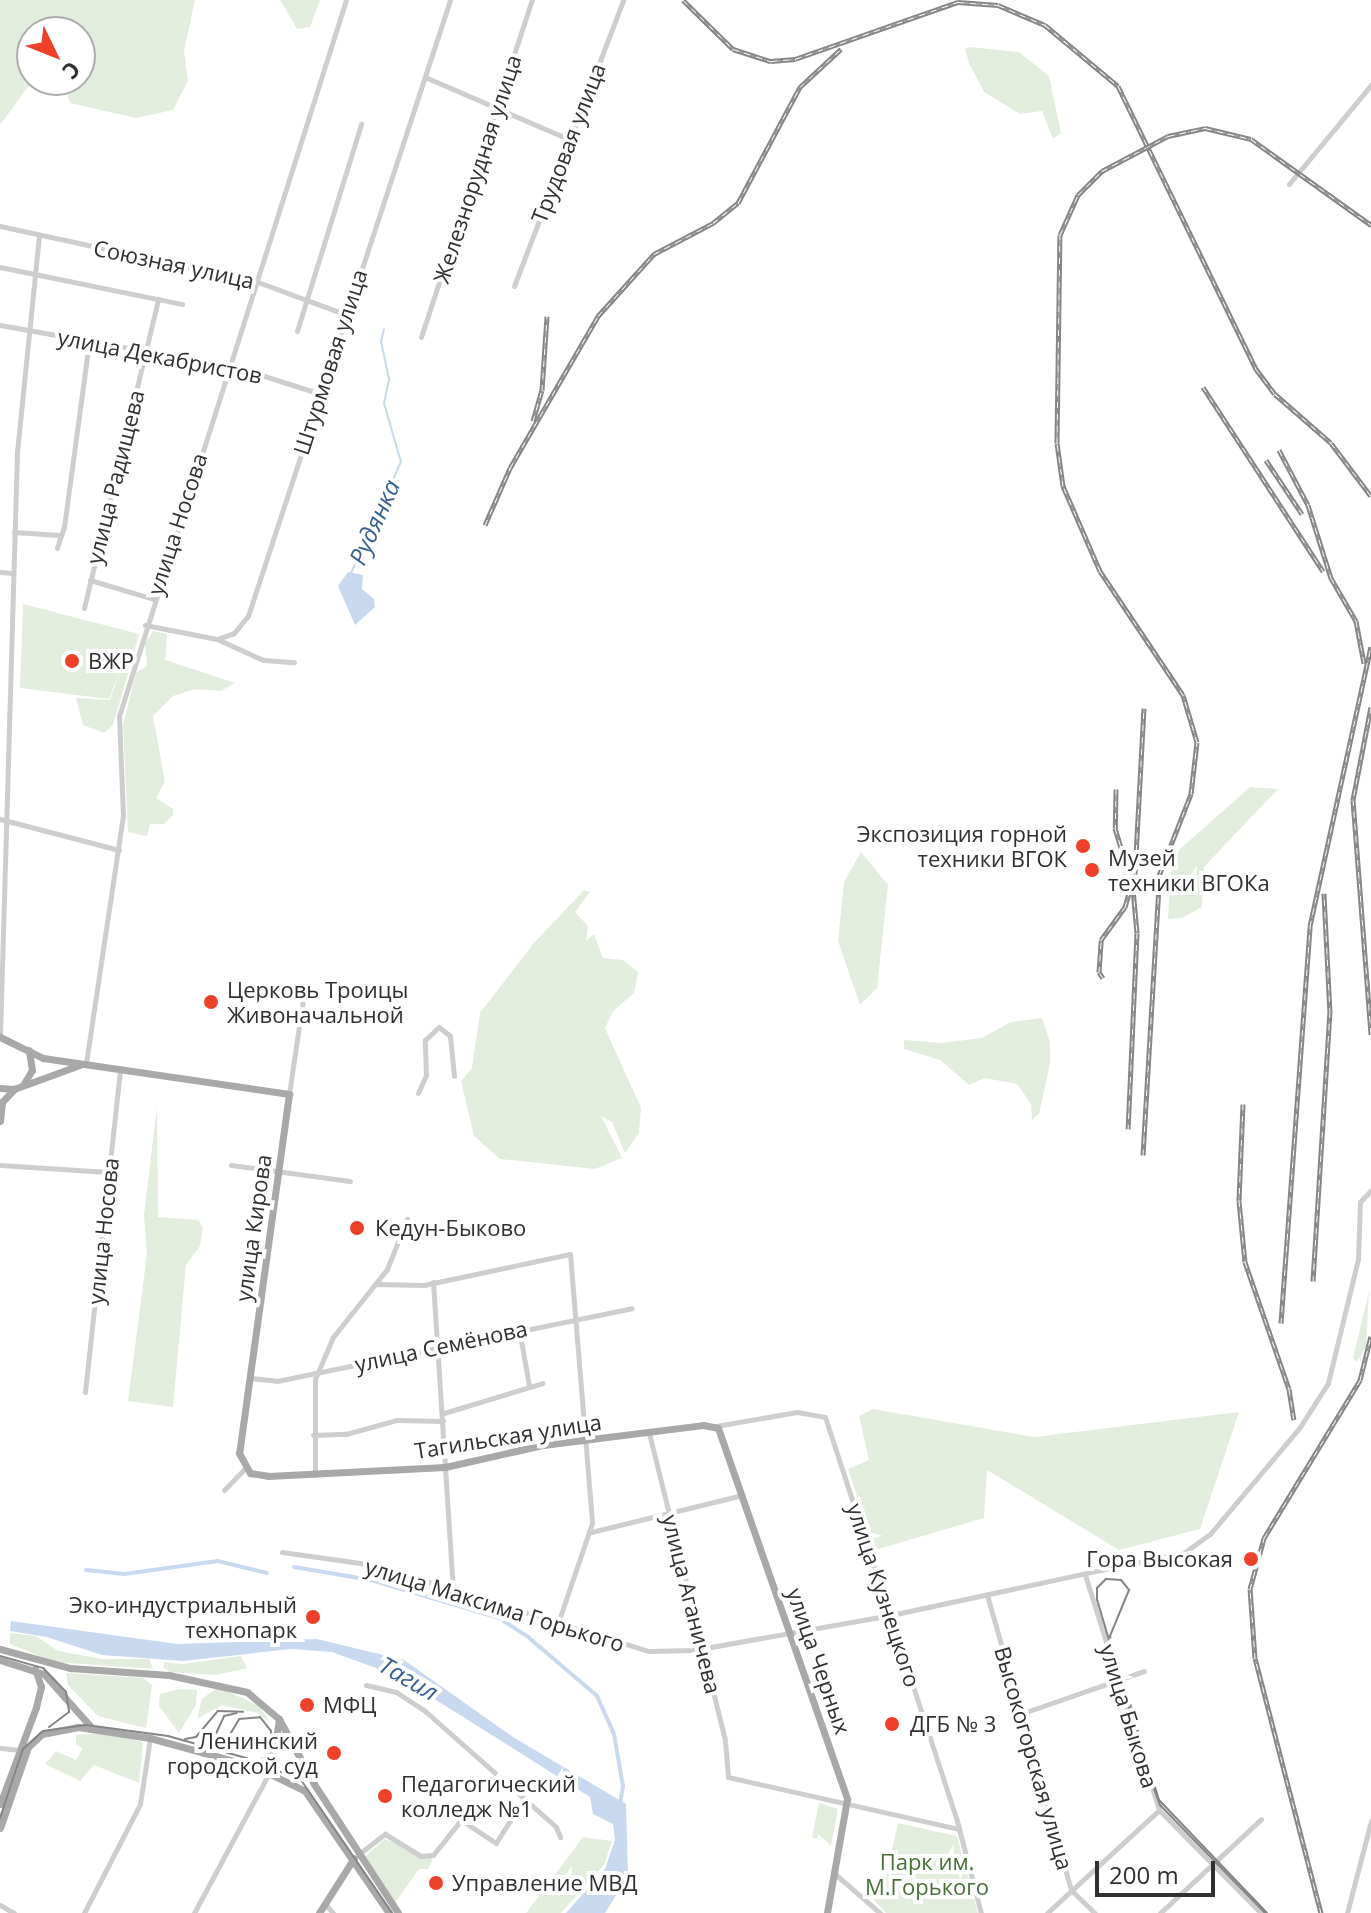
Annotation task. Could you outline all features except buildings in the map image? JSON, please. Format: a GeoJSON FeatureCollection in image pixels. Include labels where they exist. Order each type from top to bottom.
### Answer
{"type":"FeatureCollection","features":[{"type":"Feature","properties":{"kind":"main road"},"geometry":{"type":"LineString","coordinates":[[0,1036],[29,1050],[84,1064],[208,1078],[289,1094]]}},
{"type":"Feature","properties":{"kind":"main road"},"geometry":{"type":"LineString","coordinates":[[0,1121],[2,1102],[32,1070],[29,1050]]}},
{"type":"Feature","properties":{"kind":"main road"},"geometry":{"type":"LineString","coordinates":[[0,1088],[18,1088],[84,1064]]}},
{"type":"Feature","properties":{"kind":"main road","name":"улица Кирова"},"geometry":{"type":"LineString","coordinates":[[244,1469],[239,1453],[289,1094]]}},
{"type":"Feature","properties":{"kind":"main road","name":"Тагильская улица"},"geometry":{"type":"LineString","coordinates":[[244,1469],[260,1476],[445,1467],[587,1440],[715,1426]]}},
{"type":"Feature","properties":{"kind":"main road","name":"улица Черных"},"geometry":{"type":"LineString","coordinates":[[715,1426],[744,1495],[848,1807],[827,1913]]}},
{"type":"Feature","properties":{"kind":"main road"},"geometry":{"type":"LineString","coordinates":[[1,1649],[70,1668],[235,1686],[279,1719],[389,1913]]}},
{"type":"Feature","properties":{"kind":"main road"},"geometry":{"type":"LineString","coordinates":[[0,1660],[35,1669],[50,1679],[92,1728]]}},
{"type":"Feature","properties":{"kind":"main road"},"geometry":{"type":"LineString","coordinates":[[0,1828],[41,1687],[35,1669]]}},
{"type":"Feature","properties":{"kind":"main road"},"geometry":{"type":"LineString","coordinates":[[256,1767],[274,1751],[279,1719]]}},
{"type":"Feature","properties":{"kind":"main road"},"geometry":{"type":"LineString","coordinates":[[0,1804],[24,1748],[56,1729],[92,1728],[150,1738],[256,1767],[295,1784],[312,1800],[398,1913]]}},
{"type":"Feature","properties":{"kind":"main road"},"geometry":{"type":"LineString","coordinates":[[295,1784],[305,1783],[309,1772]]}},
{"type":"Feature","properties":{"kind":"main road"},"geometry":{"type":"LineString","coordinates":[[319,1913],[355,1856]]}},
{"type":"Feature","properties":{"kind":"street","name":"улица Носова"},"geometry":{"type":"LineString","coordinates":[[84,1064],[119,850],[123,802],[118,725],[145,625],[346,0]]}},
{"type":"Feature","properties":{"kind":"street","name":"Штурмовая улица"},"geometry":{"type":"LineString","coordinates":[[217,639],[234,633],[248,616],[344,314],[450,0]]}},
{"type":"Feature","properties":{"kind":"street","name":"Железнорудная улица"},"geometry":{"type":"LineString","coordinates":[[421,337],[532,0]]}},
{"type":"Feature","properties":{"kind":"street","name":"Трудовая улица"},"geometry":{"type":"LineString","coordinates":[[514,286],[623,0]]}},
{"type":"Feature","properties":{"kind":"street"},"geometry":{"type":"LineString","coordinates":[[425,77],[497,105],[568,139]]}},
{"type":"Feature","properties":{"kind":"street"},"geometry":{"type":"LineString","coordinates":[[1289,184],[1371,85]]}},
{"type":"Feature","properties":{"kind":"street"},"geometry":{"type":"LineString","coordinates":[[297,331],[361,124]]}},
{"type":"Feature","properties":{"kind":"street","name":"Союзная улица"},"geometry":{"type":"LineString","coordinates":[[0,226],[255,281],[344,314]]}},
{"type":"Feature","properties":{"kind":"street"},"geometry":{"type":"LineString","coordinates":[[0,1036],[3,820],[14,532],[27,332],[39,235]]}},
{"type":"Feature","properties":{"kind":"street"},"geometry":{"type":"LineString","coordinates":[[0,267],[182,304]]}},
{"type":"Feature","properties":{"kind":"street","name":"улица Радищева"},"geometry":{"type":"LineString","coordinates":[[84,608],[158,299]]}},
{"type":"Feature","properties":{"kind":"street","name":"улица Декабристов"},"geometry":{"type":"LineString","coordinates":[[0,325],[227,366],[319,393]]}},
{"type":"Feature","properties":{"kind":"street"},"geometry":{"type":"LineString","coordinates":[[57,548],[64,527],[89,342]]}},
{"type":"Feature","properties":{"kind":"street"},"geometry":{"type":"LineString","coordinates":[[14,532],[59,535]]}},
{"type":"Feature","properties":{"kind":"street"},"geometry":{"type":"LineString","coordinates":[[0,572],[13,573]]}},
{"type":"Feature","properties":{"kind":"street"},"geometry":{"type":"LineString","coordinates":[[90,580],[154,599]]}},
{"type":"Feature","properties":{"kind":"street"},"geometry":{"type":"LineString","coordinates":[[145,625],[217,639],[263,660],[294,662]]}},
{"type":"Feature","properties":{"kind":"street"},"geometry":{"type":"LineString","coordinates":[[3,820],[119,850]]}},
{"type":"Feature","properties":{"kind":"street","name":"улица Кирова"},"geometry":{"type":"LineString","coordinates":[[289,1094],[304,992]]}},
{"type":"Feature","properties":{"kind":"street"},"geometry":{"type":"LineString","coordinates":[[418,1093],[426,1075],[425,1040],[432,1029],[443,1028],[449,1034],[454,1076]]}},
{"type":"Feature","properties":{"kind":"street","name":"улица Носова"},"geometry":{"type":"LineString","coordinates":[[85,1392],[120,1070]]}},
{"type":"Feature","properties":{"kind":"street"},"geometry":{"type":"LineString","coordinates":[[0,1165],[108,1172]]}},
{"type":"Feature","properties":{"kind":"street"},"geometry":{"type":"LineString","coordinates":[[231,1165],[350,1181]]}},
{"type":"Feature","properties":{"kind":"street","name":"улица Максима Горького"},"geometry":{"type":"LineString","coordinates":[[282,1552],[374,1565],[453,1588],[557,1626],[649,1651],[704,1648],[891,1615],[1085,1575],[1196,1548],[1300,1427],[1335,1364],[1358,1259],[1360,1202],[1371,1190]]}},
{"type":"Feature","properties":{"kind":"street"},"geometry":{"type":"LineString","coordinates":[[315,1475],[313,1435],[318,1372],[333,1337],[376,1284],[407,1219]]}},
{"type":"Feature","properties":{"kind":"street"},"geometry":{"type":"LineString","coordinates":[[376,1284],[407,1288],[567,1252],[572,1258],[591,1532],[557,1626]]}},
{"type":"Feature","properties":{"kind":"street"},"geometry":{"type":"LineString","coordinates":[[433,1282],[444,1413],[453,1588]]}},
{"type":"Feature","properties":{"kind":"street","name":"улица Семёнова"},"geometry":{"type":"LineString","coordinates":[[250,1378],[277,1381],[632,1308]]}},
{"type":"Feature","properties":{"kind":"street"},"geometry":{"type":"LineString","coordinates":[[519,1329],[529,1386]]}},
{"type":"Feature","properties":{"kind":"street"},"geometry":{"type":"LineString","coordinates":[[444,1413],[543,1383]]}},
{"type":"Feature","properties":{"kind":"street","name":"Тагильская улица"},"geometry":{"type":"LineString","coordinates":[[715,1426],[797,1412],[825,1417]]}},
{"type":"Feature","properties":{"kind":"street","name":"улица Кузнецкого"},"geometry":{"type":"LineString","coordinates":[[825,1417],[959,1829],[981,1913]]}},
{"type":"Feature","properties":{"kind":"street"},"geometry":{"type":"LineString","coordinates":[[313,1435],[346,1434],[397,1420],[443,1421]]}},
{"type":"Feature","properties":{"kind":"street","name":"улица Аганичева"},"geometry":{"type":"LineString","coordinates":[[649,1433],[704,1648],[728,1777],[848,1807]]}},
{"type":"Feature","properties":{"kind":"street"},"geometry":{"type":"LineString","coordinates":[[224,1490],[244,1469]]}},
{"type":"Feature","properties":{"kind":"street"},"geometry":{"type":"LineString","coordinates":[[591,1532],[744,1495]]}},
{"type":"Feature","properties":{"kind":"street","name":"улица Быкова"},"geometry":{"type":"LineString","coordinates":[[1085,1575],[1159,1810],[1261,1913]]}},
{"type":"Feature","properties":{"kind":"street","name":"Высокогорская улица"},"geometry":{"type":"LineString","coordinates":[[987,1595],[1071,1890],[1095,1913]]}},
{"type":"Feature","properties":{"kind":"street"},"geometry":{"type":"LineString","coordinates":[[1020,1714],[1144,1671]]}},
{"type":"Feature","properties":{"kind":"street"},"geometry":{"type":"LineString","coordinates":[[366,1685],[396,1692],[425,1711],[524,1798],[560,1837]]}},
{"type":"Feature","properties":{"kind":"street"},"geometry":{"type":"LineString","coordinates":[[84,1913],[140,1804],[150,1738]]}},
{"type":"Feature","properties":{"kind":"street"},"geometry":{"type":"LineString","coordinates":[[0,1748],[24,1748]]}},
{"type":"Feature","properties":{"kind":"street"},"geometry":{"type":"LineString","coordinates":[[194,1913],[225,1862],[269,1772]]}},
{"type":"Feature","properties":{"kind":"street"},"geometry":{"type":"LineString","coordinates":[[355,1856],[385,1834],[421,1856],[433,1855],[461,1820],[496,1843],[524,1798]]}},
{"type":"Feature","properties":{"kind":"street"},"geometry":{"type":"LineString","coordinates":[[848,1807],[959,1829]]}},
{"type":"Feature","properties":{"kind":"street"},"geometry":{"type":"LineString","coordinates":[[1047,1913],[1159,1810]]}},
{"type":"Feature","properties":{"kind":"street"},"geometry":{"type":"LineString","coordinates":[[1160,1913],[1261,1819]]}},
{"type":"Feature","properties":{"kind":"street"},"geometry":{"type":"LineString","coordinates":[[1347,1913],[1371,1821]]}},
{"type":"Feature","properties":{"kind":"street"},"geometry":{"type":"LineString","coordinates":[[835,1874],[880,1913]]}},
{"type":"Feature","properties":{"kind":"street"},"geometry":{"type":"LineString","coordinates":[[324,1904],[333,1913]]}},
{"type":"Feature","properties":{"kind":"street"},"geometry":{"type":"LineString","coordinates":[[0,1905],[14,1913]]}},
{"type":"Feature","properties":{"kind":"green space"},"geometry":{"type":"Polygon","coordinates":[[[0,0],[195,0],[184,51],[188,81],[173,110],[136,118],[70,103],[68,96],[96,96],[96,16],[16,16],[16,96],[21,96],[0,125],[0,0]]]}},
{"type":"Feature","properties":{"kind":"green space"},"geometry":{"type":"Polygon","coordinates":[[[280,0],[320,0],[310,27],[297,29],[280,0]]]}},
{"type":"Feature","properties":{"kind":"green space"},"geometry":{"type":"Polygon","coordinates":[[[965,49],[1019,52],[1049,76],[1061,133],[1053,139],[1042,111],[1020,114],[984,92],[969,63],[965,49]]]}},
{"type":"Feature","properties":{"kind":"green space","name":"ВЖР"},"geometry":{"type":"Polygon","coordinates":[[[23,604],[139,634],[133,655],[126,651],[122,663],[130,667],[113,725],[104,733],[83,725],[76,698],[110,700],[121,668],[109,699],[20,688],[23,604]]]}},
{"type":"Feature","properties":{"kind":"green space"},"geometry":{"type":"Polygon","coordinates":[[[153,631],[167,634],[165,660],[235,683],[221,691],[195,689],[173,696],[153,716],[165,782],[156,798],[173,809],[173,815],[164,824],[150,824],[147,836],[128,832],[123,725],[136,673],[147,666],[145,643],[153,631]]]}},
{"type":"Feature","properties":{"kind":"green space"},"geometry":{"type":"Polygon","coordinates":[[[1250,787],[1278,789],[1204,867],[1202,907],[1182,918],[1168,919],[1171,867],[1180,849],[1250,787]]]}},
{"type":"Feature","properties":{"kind":"green space"},"geometry":{"type":"Polygon","coordinates":[[[861,852],[888,885],[877,988],[860,1005],[838,941],[844,882],[861,852]]]}},
{"type":"Feature","properties":{"kind":"green space"},"geometry":{"type":"Polygon","coordinates":[[[584,890],[590,892],[575,912],[588,926],[586,941],[594,934],[603,958],[623,960],[638,972],[634,993],[613,1011],[605,1028],[641,1108],[639,1133],[625,1153],[612,1122],[601,1116],[622,1158],[595,1169],[500,1159],[474,1136],[461,1081],[472,1068],[480,1013],[533,944],[584,890]]]}},
{"type":"Feature","properties":{"kind":"green space"},"geometry":{"type":"Polygon","coordinates":[[[1042,1018],[1050,1042],[1050,1064],[1039,1114],[1032,1120],[1031,1104],[1017,1084],[985,1078],[969,1085],[940,1060],[904,1049],[904,1040],[941,1043],[982,1038],[1011,1022],[1042,1018]]]}},
{"type":"Feature","properties":{"kind":"green space"},"geometry":{"type":"Polygon","coordinates":[[[157,1107],[158,1217],[198,1220],[203,1227],[200,1246],[186,1265],[173,1407],[128,1401],[147,1254],[144,1215],[157,1107]]]}},
{"type":"Feature","properties":{"kind":"green space"},"geometry":{"type":"Polygon","coordinates":[[[1369,1291],[1366,1347],[1357,1362],[1353,1358],[1369,1291]]]}},
{"type":"Feature","properties":{"kind":"green space"},"geometry":{"type":"Polygon","coordinates":[[[873,1409],[1034,1437],[1239,1412],[1200,1529],[1119,1550],[987,1470],[984,1518],[875,1550],[848,1469],[869,1460],[859,1416],[873,1409]]]}},
{"type":"Feature","properties":{"kind":"green space"},"geometry":{"type":"Polygon","coordinates":[[[10,1633],[36,1636],[58,1651],[102,1659],[149,1659],[153,1669],[54,1662],[10,1644],[10,1633]]]}},
{"type":"Feature","properties":{"kind":"green space"},"geometry":{"type":"Polygon","coordinates":[[[241,1656],[247,1668],[216,1675],[170,1672],[163,1667],[164,1662],[182,1664],[241,1656]]]}},
{"type":"Feature","properties":{"kind":"green space"},"geometry":{"type":"Polygon","coordinates":[[[66,1673],[143,1678],[152,1685],[146,1728],[98,1716],[68,1685],[66,1673]]]}},
{"type":"Feature","properties":{"kind":"green space"},"geometry":{"type":"Polygon","coordinates":[[[218,1687],[259,1706],[270,1722],[257,1713],[222,1705],[197,1719],[202,1699],[218,1687]]]}},
{"type":"Feature","properties":{"kind":"green space"},"geometry":{"type":"Polygon","coordinates":[[[179,1689],[197,1690],[196,1705],[179,1733],[159,1706],[160,1694],[179,1689]]]}},
{"type":"Feature","properties":{"kind":"green space"},"geometry":{"type":"Polygon","coordinates":[[[104,1733],[143,1742],[139,1783],[94,1765],[80,1781],[45,1764],[56,1751],[76,1760],[83,1748],[76,1745],[76,1735],[104,1733]]]}},
{"type":"Feature","properties":{"kind":"green space"},"geometry":{"type":"Polygon","coordinates":[[[819,1803],[838,1809],[831,1846],[819,1834],[816,1839],[812,1837],[819,1803]]]}},
{"type":"Feature","properties":{"kind":"green space","name":"Парк им. М.Горького"},"geometry":{"type":"Polygon","coordinates":[[[898,1823],[957,1836],[978,1913],[886,1913],[872,1898],[883,1888],[898,1823]]]}},
{"type":"Feature","properties":{"kind":"green space"},"geometry":{"type":"Polygon","coordinates":[[[583,1837],[612,1841],[604,1865],[561,1913],[526,1913],[583,1837]]]}},
{"type":"Feature","properties":{"kind":"green space"},"geometry":{"type":"Polygon","coordinates":[[[385,1839],[433,1859],[428,1869],[419,1869],[395,1903],[365,1856],[385,1839]]]}},
{"type":"Feature","properties":{"kind":"water"},"geometry":{"type":"Polygon","coordinates":[[[348,572],[363,575],[362,589],[374,599],[375,607],[355,625],[338,586],[348,572]]]}},
{"type":"Feature","properties":{"kind":"water","name":"Тагил"},"geometry":{"type":"Polygon","coordinates":[[[11,1621],[177,1644],[317,1639],[404,1660],[513,1737],[626,1804],[628,1876],[605,1913],[566,1913],[605,1869],[615,1840],[613,1824],[593,1814],[590,1797],[398,1676],[332,1652],[291,1649],[183,1661],[102,1655],[47,1637],[10,1631],[11,1621]]]}},
{"type":"Feature","properties":{"kind":"waterway","name":"Рудянка"},"geometry":{"type":"LineString","coordinates":[[351,573],[401,462],[384,403],[389,379],[381,342],[384,329]]}},
{"type":"Feature","properties":{"kind":"waterway"},"geometry":{"type":"LineString","coordinates":[[86,1570],[124,1574],[218,1561],[267,1573]]}},
{"type":"Feature","properties":{"kind":"waterway"},"geometry":{"type":"LineString","coordinates":[[294,1567],[371,1580],[499,1618],[528,1637],[597,1696],[614,1734],[623,1786],[620,1804]]}},
{"type":"Feature","properties":{"kind":"tram line"},"geometry":{"type":"LineString","coordinates":[[1265,1913],[1160,1805],[1097,1600],[1097,1588],[1106,1579],[1121,1580],[1129,1590],[1110,1636],[1159,1800],[1267,1913]]}},
{"type":"Feature","properties":{"kind":"tram line"},"geometry":{"type":"LineString","coordinates":[[0,1656],[43,1668],[66,1692],[69,1712],[49,1727]]}},
{"type":"Feature","properties":{"kind":"tram line"},"geometry":{"type":"LineString","coordinates":[[185,1739],[196,1737],[218,1711],[243,1712]]}},
{"type":"Feature","properties":{"kind":"tram line"},"geometry":{"type":"LineString","coordinates":[[199,1743],[213,1740],[224,1716],[237,1713]]}},
{"type":"Feature","properties":{"kind":"tram line"},"geometry":{"type":"LineString","coordinates":[[213,1746],[223,1746],[239,1719],[260,1717],[271,1731],[270,1757],[277,1767]]}},
{"type":"Feature","properties":{"kind":"tram line"},"geometry":{"type":"LineString","coordinates":[[0,1818],[23,1749],[43,1731],[86,1725],[168,1736],[246,1758],[301,1780],[392,1913]]}},
{"type":"Feature","properties":{"kind":"railway"},"geometry":{"type":"LineString","coordinates":[[683,0],[733,49],[771,61],[795,59],[958,2],[998,5],[1045,25],[1118,86],[1256,369],[1275,394],[1331,443],[1371,496]]}},
{"type":"Feature","properties":{"kind":"railway"},"geometry":{"type":"LineString","coordinates":[[485,525],[510,468],[598,316],[654,254],[713,223],[738,203],[800,87],[841,49]]}},
{"type":"Feature","properties":{"kind":"railway"},"geometry":{"type":"LineString","coordinates":[[1143,1155],[1160,873],[1191,794],[1197,742],[1183,695],[1100,571],[1063,486],[1057,443],[1060,235],[1078,195],[1102,171],[1168,136],[1205,128],[1251,139],[1371,225]]}},
{"type":"Feature","properties":{"kind":"railway"},"geometry":{"type":"LineString","coordinates":[[533,421],[542,390],[547,316]]}},
{"type":"Feature","properties":{"kind":"railway"},"geometry":{"type":"LineString","coordinates":[[1203,387],[1323,571]]}},
{"type":"Feature","properties":{"kind":"railway"},"geometry":{"type":"LineString","coordinates":[[1279,450],[1308,505],[1331,578],[1356,621],[1364,663]]}},
{"type":"Feature","properties":{"kind":"railway"},"geometry":{"type":"LineString","coordinates":[[1266,460],[1302,514]]}},
{"type":"Feature","properties":{"kind":"railway"},"geometry":{"type":"LineString","coordinates":[[1281,1323],[1310,926],[1371,647]]}},
{"type":"Feature","properties":{"kind":"railway"},"geometry":{"type":"LineString","coordinates":[[1371,707],[1353,800],[1371,1034]]}},
{"type":"Feature","properties":{"kind":"railway"},"geometry":{"type":"LineString","coordinates":[[1135,874],[1144,708]]}},
{"type":"Feature","properties":{"kind":"railway"},"geometry":{"type":"LineString","coordinates":[[1116,789],[1115,828],[1125,860]]}},
{"type":"Feature","properties":{"kind":"railway"},"geometry":{"type":"LineString","coordinates":[[1121,852],[1133,889],[1137,933],[1128,1129]]}},
{"type":"Feature","properties":{"kind":"railway"},"geometry":{"type":"LineString","coordinates":[[1103,978],[1099,972],[1101,940],[1125,907],[1130,889]]}},
{"type":"Feature","properties":{"kind":"railway"},"geometry":{"type":"LineString","coordinates":[[1313,1281],[1330,1013],[1324,893]]}},
{"type":"Feature","properties":{"kind":"railway"},"geometry":{"type":"LineString","coordinates":[[1243,1104],[1239,1201],[1245,1262],[1289,1389],[1294,1420]]}},
{"type":"Feature","properties":{"kind":"railway"},"geometry":{"type":"LineString","coordinates":[[1321,1913],[1255,1658],[1250,1589],[1264,1538],[1360,1380],[1371,1336]]}},
{"type":"Feature","properties":{"kind":"place","name":"ВЖР"},"geometry":{"type":"Point","coordinates":[72,661]}},
{"type":"Feature","properties":{"kind":"place","name":"Экспозиция горной техники ВГОК"},"geometry":{"type":"Point","coordinates":[1083,846]}},
{"type":"Feature","properties":{"kind":"place","name":"Музей техники ВГОКа"},"geometry":{"type":"Point","coordinates":[1092,870]}},
{"type":"Feature","properties":{"kind":"place","name":"Церковь Троицы Живоначальной"},"geometry":{"type":"Point","coordinates":[211,1002]}},
{"type":"Feature","properties":{"kind":"place","name":"Кедун-Быково"},"geometry":{"type":"Point","coordinates":[357,1228]}},
{"type":"Feature","properties":{"kind":"place","name":"Гора Высокая"},"geometry":{"type":"Point","coordinates":[1251,1559]}},
{"type":"Feature","properties":{"kind":"place","name":"Эко-индустриальный технопарк"},"geometry":{"type":"Point","coordinates":[313,1617]}},
{"type":"Feature","properties":{"kind":"place","name":"МФЦ"},"geometry":{"type":"Point","coordinates":[307,1705]}},
{"type":"Feature","properties":{"kind":"place","name":"ДГБ № 3"},"geometry":{"type":"Point","coordinates":[892,1724]}},
{"type":"Feature","properties":{"kind":"place","name":"Ленинский городской суд"},"geometry":{"type":"Point","coordinates":[334,1753]}},
{"type":"Feature","properties":{"kind":"place","name":"Педагогический колледж №1"},"geometry":{"type":"Point","coordinates":[385,1796]}},
{"type":"Feature","properties":{"kind":"place","name":"Управление МВД"},"geometry":{"type":"Point","coordinates":[436,1883]}}]}
